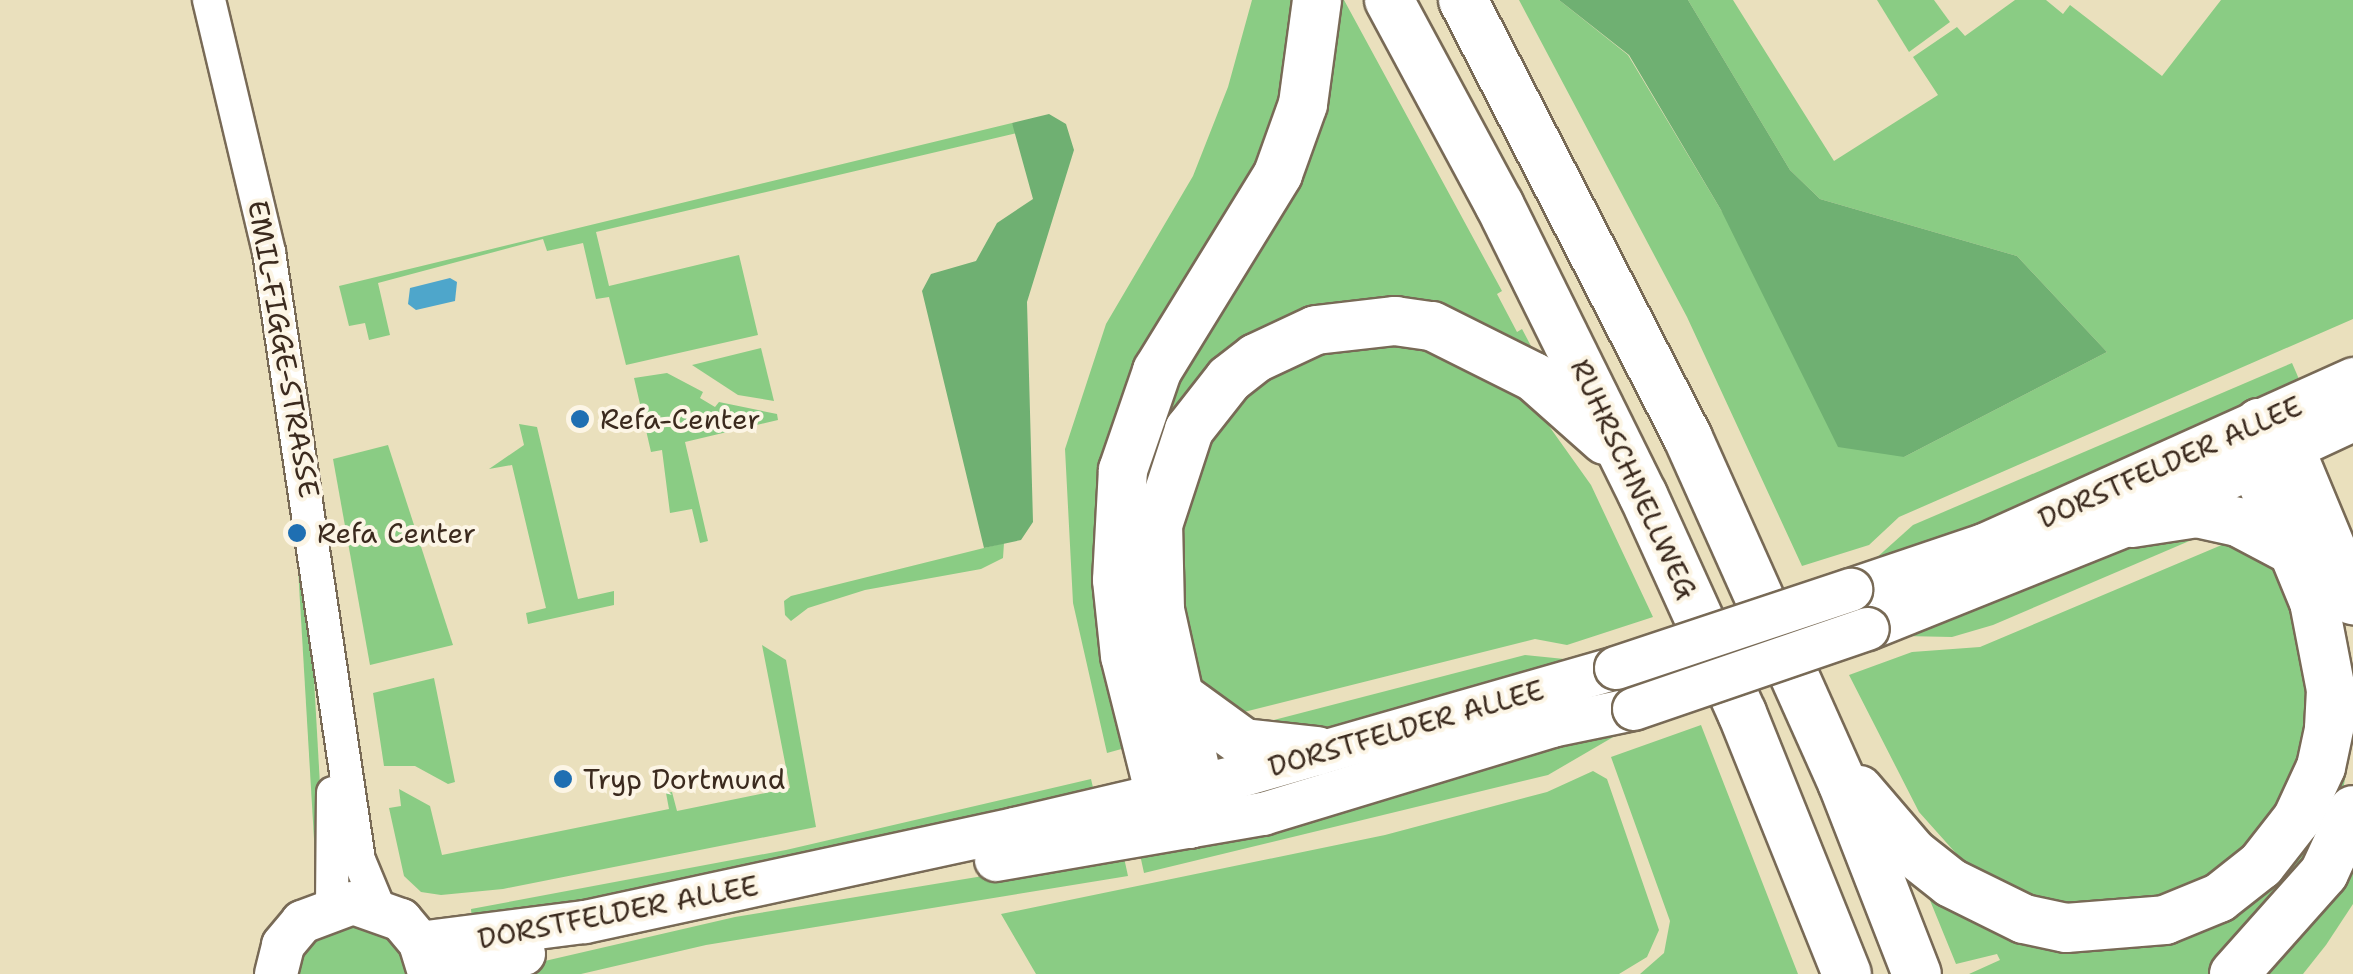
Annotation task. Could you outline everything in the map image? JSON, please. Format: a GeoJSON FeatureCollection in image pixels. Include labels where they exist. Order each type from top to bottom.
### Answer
{"type":"FeatureCollection","features":[{"type":"Feature","properties":{"kind":"highway"},"geometry":{"type":"LineString","coordinates":[[1183,802],[1123,637],[1117,580],[1123,470],[1157,370],[1278,174],[1306,90],[1317,0]]}},
{"type":"Feature","properties":{"kind":"highway","name":"RUHRSCHNELLWEG"},"geometry":{"type":"LineString","coordinates":[[1388,0],[1536,275],[1643,495],[1730,685],[1847,974]]}},
{"type":"Feature","properties":{"kind":"highway"},"geometry":{"type":"LineString","coordinates":[[1463,0],[1688,438],[1816,720],[1917,974]]}},
{"type":"Feature","properties":{"kind":"highway"},"geometry":{"type":"LineString","coordinates":[[1183,802],[1175,693],[1158,567],[1168,478],[1210,400],[1256,358],[1316,330],[1395,321],[1470,340],[1534,376],[1581,414],[1643,495]]}},
{"type":"Feature","properties":{"kind":"highway"},"geometry":{"type":"LineString","coordinates":[[1816,720],[1880,818],[1952,884],[2010,913],[2066,928],[2166,920],[2219,898],[2261,865],[2297,818],[2321,768],[2331,690],[2324,639],[2293,551],[2268,445]]}},
{"type":"Feature","properties":{"kind":"highway"},"geometry":{"type":"LineString","coordinates":[[2268,445],[2353,600]]}},
{"type":"Feature","properties":{"kind":"highway"},"geometry":{"type":"LineString","coordinates":[[2132,523],[2211,515],[2293,551]]}},
{"type":"Feature","properties":{"kind":"highway"},"geometry":{"type":"LineString","coordinates":[[1175,693],[1244,743],[1318,751]]}},
{"type":"Feature","properties":{"kind":"highway"},"geometry":{"type":"LineString","coordinates":[[2234,974],[2324,873],[2353,810]]}},
{"type":"Feature","properties":{"kind":"main road","name":"DORSTFELDER ALLEE"},"geometry":{"type":"LineString","coordinates":[[424,958],[496,936],[674,905],[1183,802],[1263,814],[1552,726],[1634,709],[1868,630],[2132,523],[2268,445],[2353,379]]}},
{"type":"Feature","properties":{"kind":"main road","name":"DORSTFELDER ALLEE"},"geometry":{"type":"LineString","coordinates":[[458,974],[1183,802],[1318,751],[1616,668],[1984,545],[2150,466],[2268,445],[2353,420]]}},
{"type":"Feature","properties":{"kind":"main road"},"geometry":{"type":"LineString","coordinates":[[276,974],[292,932],[332,906],[379,908]]}},
{"type":"Feature","properties":{"kind":"main road","name":"EMIL-FIGGE-STRASSE"},"geometry":{"type":"LineString","coordinates":[[379,908],[424,958]]}},
{"type":"Feature","properties":{"kind":"street","name":"EMIL-FIGGE-STRASSE"},"geometry":{"type":"LineString","coordinates":[[209,0],[254,174],[285,337],[333,704],[359,860],[379,908]]}},
{"type":"Feature","properties":{"kind":"street","name":"EMIL-FIGGE-STRASSE"},"geometry":{"type":"LineString","coordinates":[[332,906],[333,704]]}},
{"type":"Feature","properties":{"kind":"green space"},"geometry":{"type":"Polygon","coordinates":[[[1252,0],[1298,0],[1279,140],[1103,462],[1093,564],[1125,748],[1107,753],[1073,603],[1065,449],[1106,324],[1193,176],[1228,87],[1252,0]]]}},
{"type":"Feature","properties":{"kind":"green space"},"geometry":{"type":"Polygon","coordinates":[[[1325,0],[1344,0],[1502,291],[1497,294],[1517,332],[1522,329],[1548,378],[1317,313],[1160,463],[1145,460],[1325,0]]]}},
{"type":"Feature","properties":{"kind":"green space"},"geometry":{"type":"Polygon","coordinates":[[[1519,0],[1559,0],[1628,55],[1721,210],[1904,457],[2107,352],[2017,256],[1820,199],[1790,170],[1688,0],[1733,0],[1834,161],[1938,95],[1913,57],[1957,27],[1965,36],[2015,0],[2046,0],[2063,14],[2070,5],[2162,76],[2221,0],[2353,0],[2353,319],[1899,517],[1869,545],[1802,566],[1687,317],[1519,0]]]}},
{"type":"Feature","properties":{"kind":"green space"},"geometry":{"type":"Polygon","coordinates":[[[1559,0],[1688,0],[1790,170],[1820,199],[2017,256],[2107,352],[1904,457],[1838,447],[1721,210],[1629,55],[1559,0]]]}},
{"type":"Feature","properties":{"kind":"green space"},"geometry":{"type":"Polygon","coordinates":[[[1877,0],[1934,0],[1950,22],[1909,52],[1877,0]]]}},
{"type":"Feature","properties":{"kind":"green space"},"geometry":{"type":"Polygon","coordinates":[[[1049,114],[1066,124],[1074,150],[1027,302],[1033,522],[1021,540],[984,548],[922,291],[931,274],[976,261],[997,223],[1033,199],[1012,123],[1049,114]]]}},
{"type":"Feature","properties":{"kind":"green space"},"geometry":{"type":"Polygon","coordinates":[[[1012,123],[1017,133],[596,232],[609,286],[739,255],[758,335],[626,365],[609,297],[596,299],[583,243],[547,251],[543,239],[378,283],[390,335],[369,340],[365,323],[349,326],[339,286],[1012,123]]]}},
{"type":"Feature","properties":{"kind":"green space"},"geometry":{"type":"Polygon","coordinates":[[[1349,335],[1451,346],[1534,405],[1591,485],[1653,617],[1567,645],[1535,639],[1224,717],[1203,697],[1176,643],[1176,493],[1245,382],[1349,335]]]}},
{"type":"Feature","properties":{"kind":"green space"},"geometry":{"type":"Polygon","coordinates":[[[761,348],[774,401],[738,395],[692,365],[761,348]]]}},
{"type":"Feature","properties":{"kind":"green space"},"geometry":{"type":"Polygon","coordinates":[[[2292,363],[2302,386],[1930,544],[1874,560],[1913,525],[2292,363]]]}},
{"type":"Feature","properties":{"kind":"green space"},"geometry":{"type":"Polygon","coordinates":[[[667,373],[703,392],[700,398],[715,407],[719,402],[777,414],[778,420],[685,442],[708,541],[700,543],[692,509],[670,513],[662,450],[651,452],[634,378],[667,373]]]}},
{"type":"Feature","properties":{"kind":"green space"},"geometry":{"type":"Polygon","coordinates":[[[519,424],[537,427],[578,599],[614,591],[614,605],[528,624],[526,613],[546,608],[512,465],[489,469],[524,445],[519,424]]]}},
{"type":"Feature","properties":{"kind":"green space"},"geometry":{"type":"Polygon","coordinates":[[[388,445],[453,645],[370,665],[333,459],[388,445]]]}},
{"type":"Feature","properties":{"kind":"green space"},"geometry":{"type":"Polygon","coordinates":[[[2159,531],[2208,533],[1993,625],[1952,637],[1904,636],[2159,531]]]}},
{"type":"Feature","properties":{"kind":"green space"},"geometry":{"type":"Polygon","coordinates":[[[2243,536],[2274,556],[2297,592],[2318,713],[2276,826],[2191,898],[2066,916],[1970,869],[1919,812],[1849,675],[1912,652],[1980,647],[2243,536]]]}},
{"type":"Feature","properties":{"kind":"green space"},"geometry":{"type":"Polygon","coordinates":[[[1004,543],[1003,558],[981,569],[865,590],[808,608],[791,621],[785,615],[784,601],[791,596],[1004,543]]]}},
{"type":"Feature","properties":{"kind":"green space"},"geometry":{"type":"Polygon","coordinates":[[[298,568],[303,568],[310,608],[324,856],[315,856],[298,568]]]}},
{"type":"Feature","properties":{"kind":"green space"},"geometry":{"type":"Polygon","coordinates":[[[2331,590],[2353,676],[2353,735],[2341,801],[2328,833],[2217,974],[1969,974],[2000,960],[1997,954],[1956,964],[1927,893],[2064,945],[2292,858],[2331,590]]]}},
{"type":"Feature","properties":{"kind":"green space"},"geometry":{"type":"Polygon","coordinates":[[[762,645],[786,660],[816,827],[503,889],[441,895],[421,892],[404,876],[389,808],[401,806],[399,789],[430,806],[442,855],[669,809],[666,793],[672,792],[677,811],[790,788],[762,645]]]}},
{"type":"Feature","properties":{"kind":"green space"},"geometry":{"type":"Polygon","coordinates":[[[1525,655],[1574,660],[1339,731],[1251,726],[1525,655]]]}},
{"type":"Feature","properties":{"kind":"green space"},"geometry":{"type":"Polygon","coordinates":[[[434,678],[455,782],[448,784],[415,766],[384,766],[373,693],[434,678]]]}},
{"type":"Feature","properties":{"kind":"green space"},"geometry":{"type":"Polygon","coordinates":[[[1639,722],[1548,775],[1144,873],[1139,850],[1639,722]]]}},
{"type":"Feature","properties":{"kind":"green space"},"geometry":{"type":"Polygon","coordinates":[[[1701,725],[1798,974],[1640,974],[1664,953],[1670,921],[1611,757],[1701,725]]]}},
{"type":"Feature","properties":{"kind":"green space"},"geometry":{"type":"Polygon","coordinates":[[[1593,771],[1607,779],[1659,930],[1647,957],[1619,974],[1036,974],[1001,914],[1385,835],[1547,792],[1593,771]]]}},
{"type":"Feature","properties":{"kind":"green space"},"geometry":{"type":"Polygon","coordinates":[[[1091,779],[1095,796],[473,932],[471,909],[786,850],[1091,779]]]}},
{"type":"Feature","properties":{"kind":"green space"},"geometry":{"type":"Polygon","coordinates":[[[2353,844],[2353,904],[2326,945],[2303,974],[2253,974],[2353,844]]]}},
{"type":"Feature","properties":{"kind":"green space"},"geometry":{"type":"Polygon","coordinates":[[[1123,853],[1128,876],[706,945],[581,974],[489,974],[735,917],[1123,853]]]}},
{"type":"Feature","properties":{"kind":"green space"},"geometry":{"type":"Polygon","coordinates":[[[334,924],[369,924],[399,945],[410,974],[294,974],[305,945],[334,924]]]}},
{"type":"Feature","properties":{"kind":"water"},"geometry":{"type":"Polygon","coordinates":[[[450,278],[457,282],[455,301],[416,310],[408,304],[410,288],[450,278]]]}},
{"type":"Feature","properties":{"kind":"place","name":"Refa-Center"},"geometry":{"type":"Point","coordinates":[580,419]}},
{"type":"Feature","properties":{"kind":"place","name":"Refa Center"},"geometry":{"type":"Point","coordinates":[297,533]}},
{"type":"Feature","properties":{"kind":"place","name":"Tryp Dortmund"},"geometry":{"type":"Point","coordinates":[563,779]}}]}
